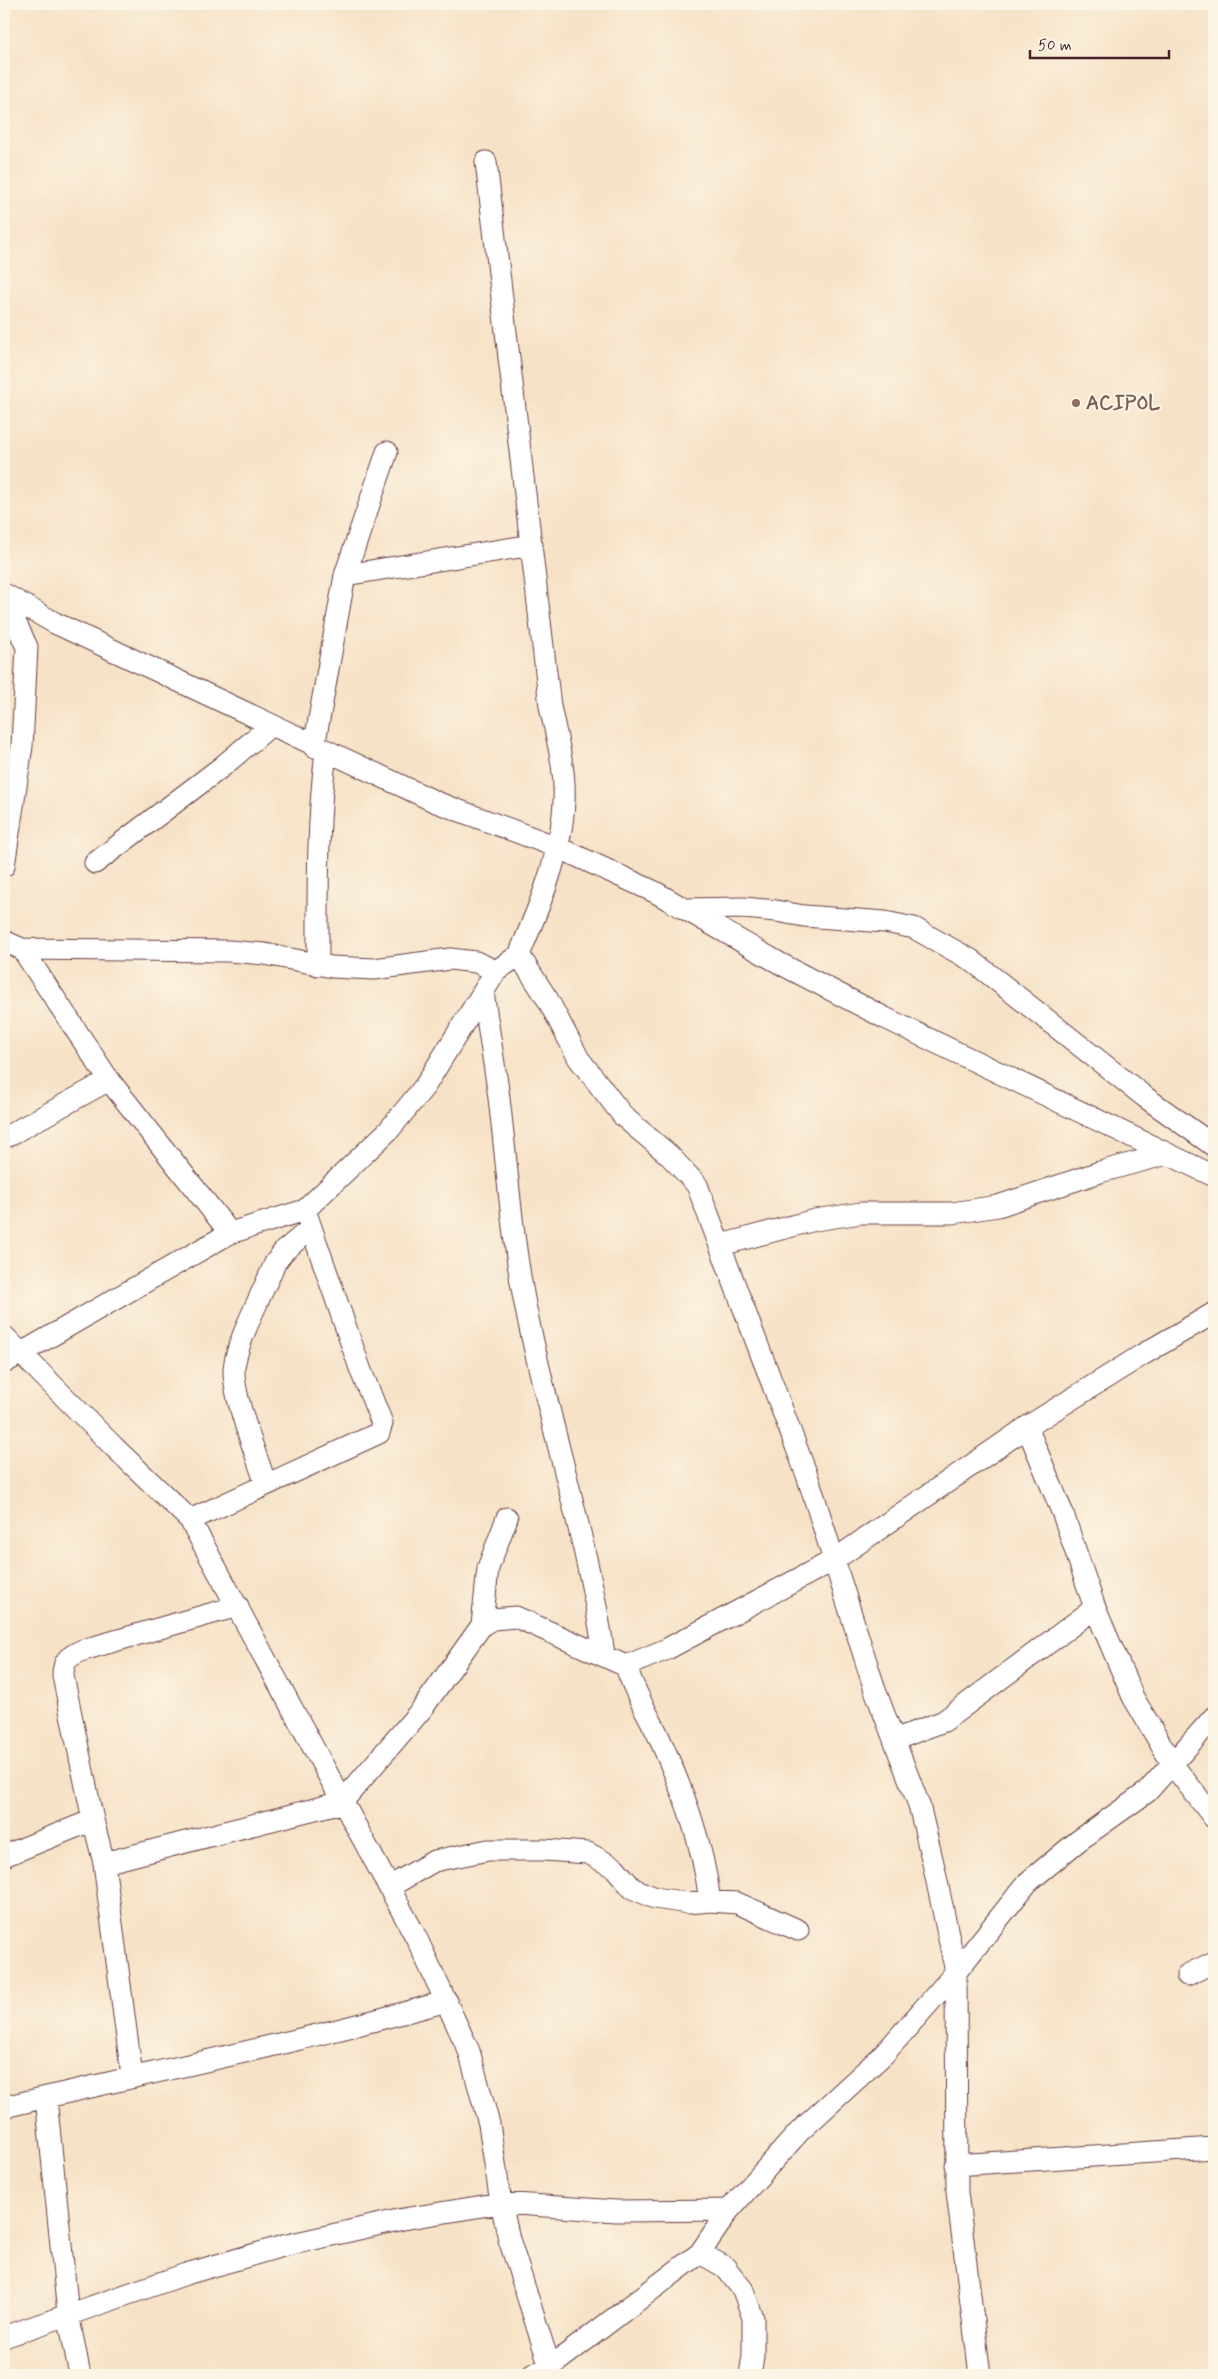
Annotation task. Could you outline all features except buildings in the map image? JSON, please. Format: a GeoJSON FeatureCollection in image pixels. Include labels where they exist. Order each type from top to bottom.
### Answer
{"type":"FeatureCollection","features":[{"type":"Feature","properties":{"kind":"street"},"geometry":{"type":"LineString","coordinates":[[266,1485],[236,1389],[234,1370],[237,1351],[275,1263],[308,1220],[425,1086],[496,971],[518,955],[557,847],[564,800],[562,775],[550,706],[486,162]]}},
{"type":"Feature","properties":{"kind":"street"},"geometry":{"type":"LineString","coordinates":[[318,965],[322,782],[320,749],[345,575],[387,452]]}},
{"type":"Feature","properties":{"kind":"street"},"geometry":{"type":"LineString","coordinates":[[345,575],[532,545]]}},
{"type":"Feature","properties":{"kind":"street"},"geometry":{"type":"LineString","coordinates":[[4,596],[55,623],[436,802],[557,847],[655,892],[781,964],[885,1018],[1214,1176]]}},
{"type":"Feature","properties":{"kind":"street"},"geometry":{"type":"LineString","coordinates":[[4,596],[26,647],[22,746],[4,866]]}},
{"type":"Feature","properties":{"kind":"street"},"geometry":{"type":"LineString","coordinates":[[26,647],[55,623]]}},
{"type":"Feature","properties":{"kind":"street"},"geometry":{"type":"LineString","coordinates":[[95,863],[223,766],[271,725]]}},
{"type":"Feature","properties":{"kind":"street"},"geometry":{"type":"LineString","coordinates":[[686,909],[760,910],[885,922],[914,928],[971,960],[1145,1097],[1214,1146]]}},
{"type":"Feature","properties":{"kind":"street"},"geometry":{"type":"LineString","coordinates":[[13,945],[265,954],[318,965],[374,970],[450,959],[476,962],[496,971]]}},
{"type":"Feature","properties":{"kind":"street"},"geometry":{"type":"LineString","coordinates":[[13,945],[109,1080],[230,1233]]}},
{"type":"Feature","properties":{"kind":"street"},"geometry":{"type":"LineString","coordinates":[[518,955],[548,1000],[580,1059],[624,1118],[669,1155],[697,1185],[808,1478],[874,1690],[919,1805],[956,1972],[957,2192],[980,2375]]}},
{"type":"Feature","properties":{"kind":"street"},"geometry":{"type":"LineString","coordinates":[[483,992],[498,1091],[511,1224],[524,1304],[551,1421],[590,1570],[604,1654]]}},
{"type":"Feature","properties":{"kind":"street"},"geometry":{"type":"LineString","coordinates":[[4,1138],[109,1080]]}},
{"type":"Feature","properties":{"kind":"street"},"geometry":{"type":"LineString","coordinates":[[721,1245],[815,1220],[861,1213],[952,1213],[998,1206],[1100,1172],[1166,1154]]}},
{"type":"Feature","properties":{"kind":"street"},"geometry":{"type":"LineString","coordinates":[[12,1359],[230,1233],[308,1220]]}},
{"type":"Feature","properties":{"kind":"street"},"geometry":{"type":"LineString","coordinates":[[190,1520],[379,1433],[382,1423],[308,1220]]}},
{"type":"Feature","properties":{"kind":"street"},"geometry":{"type":"LineString","coordinates":[[626,1666],[667,1649],[834,1560],[1026,1427],[1214,1313]]}},
{"type":"Feature","properties":{"kind":"street"},"geometry":{"type":"LineString","coordinates":[[4,1336],[12,1359],[190,1520],[388,1887],[447,2001],[468,2051],[489,2124],[500,2203],[544,2372],[700,2253],[729,2210],[799,2132],[884,2054],[956,1972],[1028,1882],[1078,1841],[1147,1792],[1214,1717]]}},
{"type":"Feature","properties":{"kind":"street"},"geometry":{"type":"LineString","coordinates":[[1026,1427],[1066,1522],[1095,1608],[1133,1697],[1173,1764],[1214,1818]]}},
{"type":"Feature","properties":{"kind":"street"},"geometry":{"type":"LineString","coordinates":[[482,1625],[488,1568],[507,1518]]}},
{"type":"Feature","properties":{"kind":"street"},"geometry":{"type":"LineString","coordinates":[[132,2076],[104,1864],[63,1676],[63,1664],[69,1657],[83,1650],[238,1606]]}},
{"type":"Feature","properties":{"kind":"street"},"geometry":{"type":"LineString","coordinates":[[894,1740],[944,1721],[1095,1608]]}},
{"type":"Feature","properties":{"kind":"street"},"geometry":{"type":"LineString","coordinates":[[104,1864],[342,1802],[422,1709],[482,1625],[493,1619],[516,1617],[604,1654],[626,1666],[671,1765],[695,1825],[705,1863],[710,1901]]}},
{"type":"Feature","properties":{"kind":"street"},"geometry":{"type":"LineString","coordinates":[[4,1856],[93,1820]]}},
{"type":"Feature","properties":{"kind":"street"},"geometry":{"type":"LineString","coordinates":[[388,1887],[434,1861],[488,1850],[544,1850],[588,1854],[615,1868],[632,1888],[655,1898],[688,1903],[710,1901],[737,1903],[798,1930]]}},
{"type":"Feature","properties":{"kind":"street"},"geometry":{"type":"LineString","coordinates":[[1187,1975],[1214,1962]]}},
{"type":"Feature","properties":{"kind":"street"},"geometry":{"type":"LineString","coordinates":[[4,2107],[132,2076],[229,2057],[447,2001]]}},
{"type":"Feature","properties":{"kind":"street"},"geometry":{"type":"LineString","coordinates":[[46,2098],[68,2314],[80,2375]]}},
{"type":"Feature","properties":{"kind":"street"},"geometry":{"type":"LineString","coordinates":[[956,2165],[1214,2148]]}},
{"type":"Feature","properties":{"kind":"street"},"geometry":{"type":"LineString","coordinates":[[4,2337],[186,2274],[283,2246],[403,2219],[500,2203],[616,2211],[729,2210]]}},
{"type":"Feature","properties":{"kind":"street"},"geometry":{"type":"LineString","coordinates":[[700,2253],[726,2268],[743,2290],[753,2318],[753,2356],[750,2375]]}},
{"type":"Feature","properties":{"kind":"place","name":"ACIPOL"},"geometry":{"type":"Point","coordinates":[1076,403]}}]}
